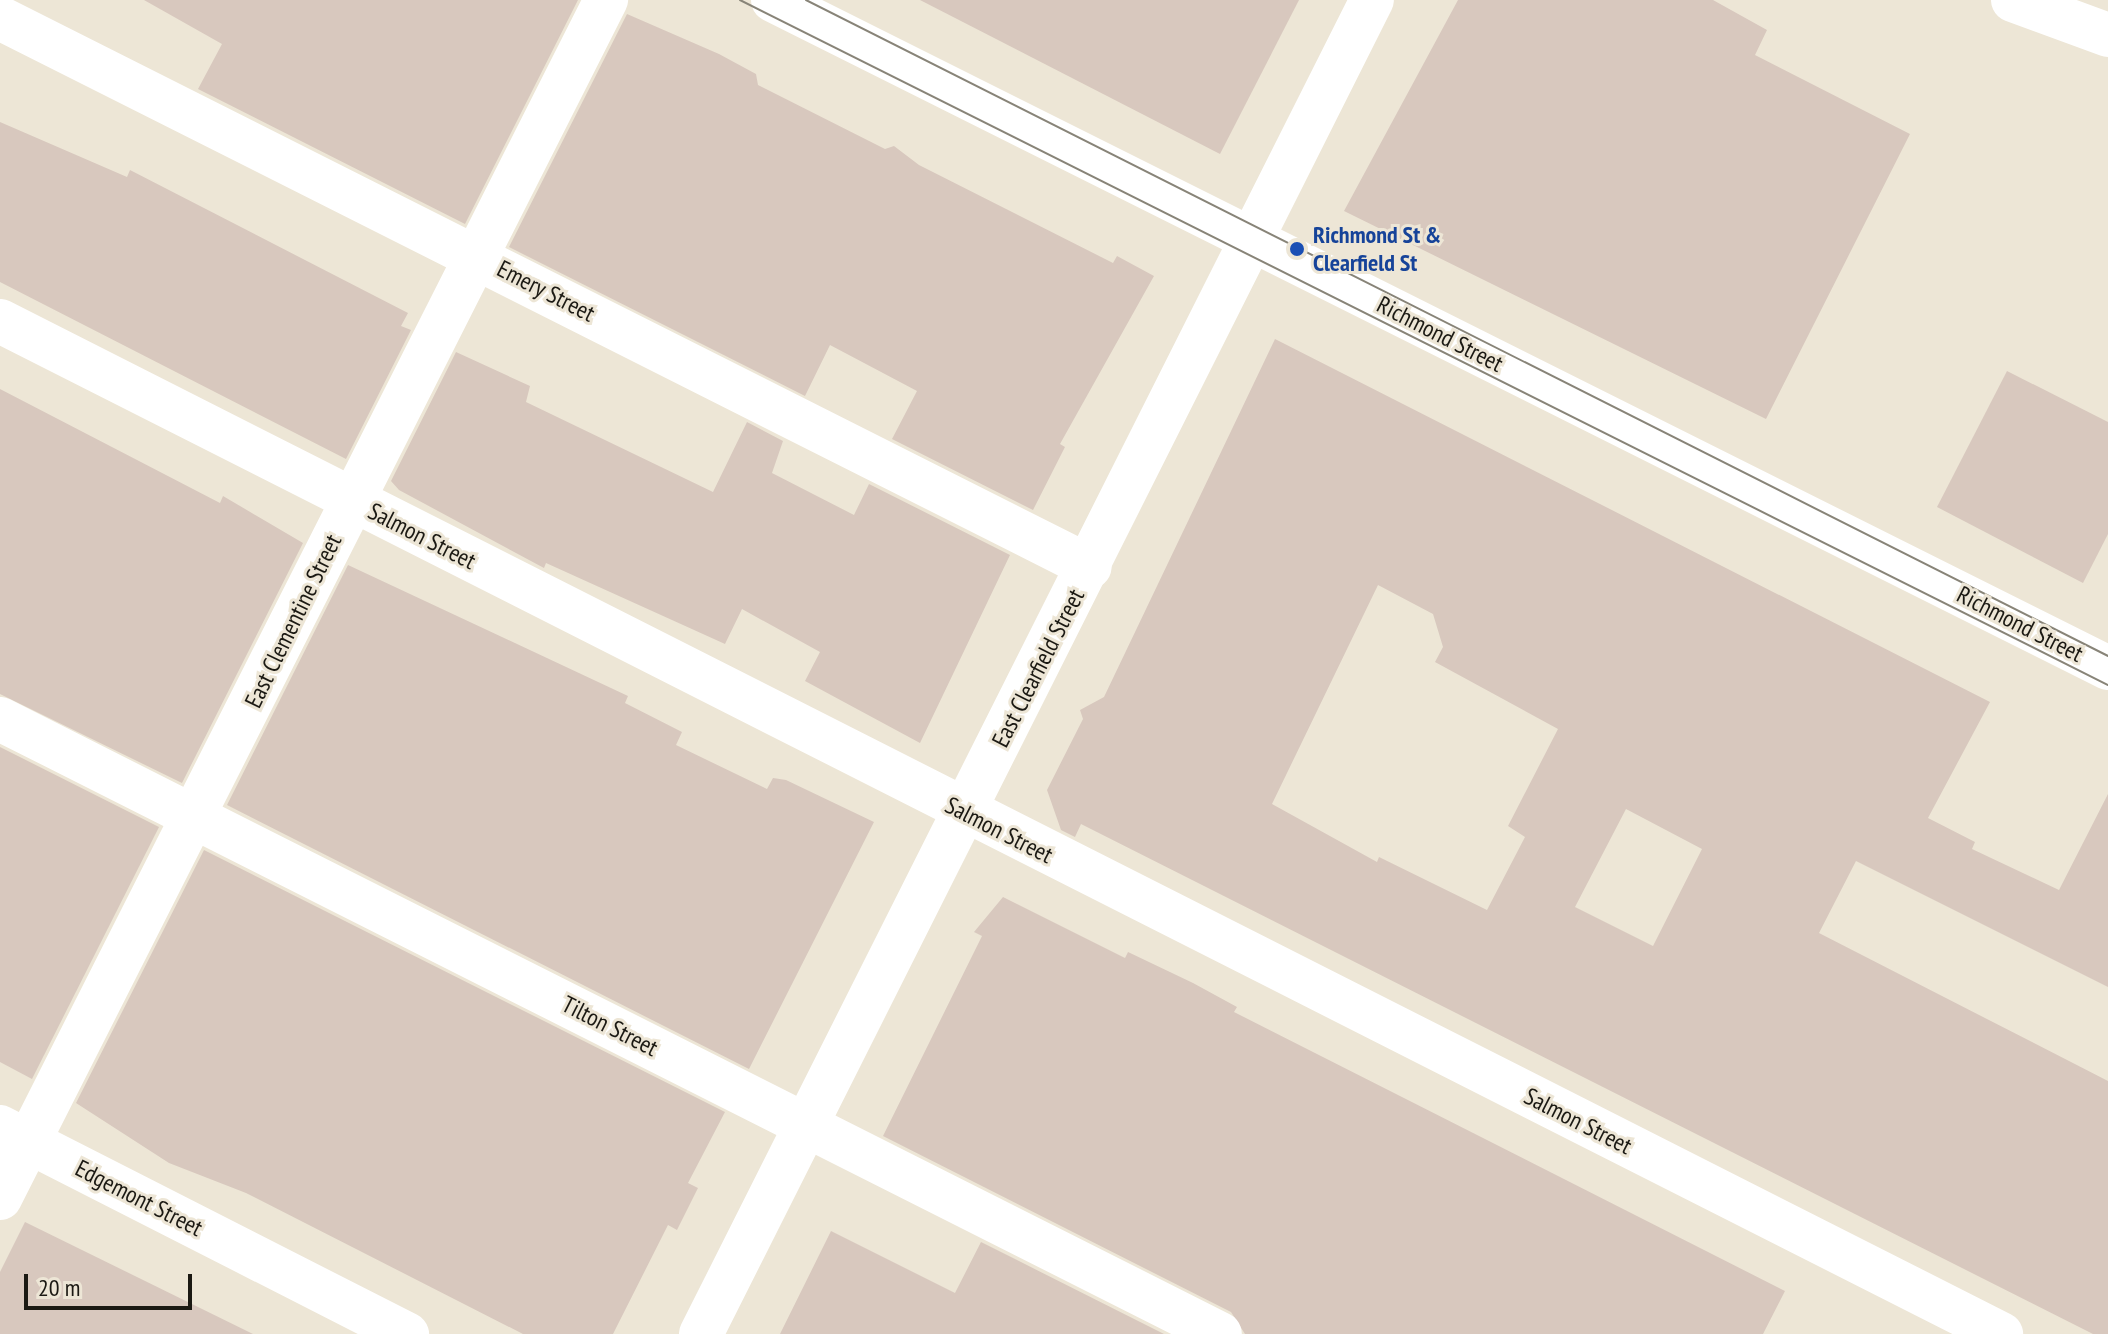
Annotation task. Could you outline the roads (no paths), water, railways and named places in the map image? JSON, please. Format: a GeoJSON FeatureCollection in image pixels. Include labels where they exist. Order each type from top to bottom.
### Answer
{"type":"FeatureCollection","features":[{"type":"Feature","properties":{"kind":"main road","name":"East Clementine Street"},"geometry":{"type":"LineString","coordinates":[[0,1198],[14,1134],[196,818],[352,500],[606,0]]}},
{"type":"Feature","properties":{"kind":"main road","name":"Richmond Street"},"geometry":{"type":"LineString","coordinates":[[773,0],[2108,668]]}},
{"type":"Feature","properties":{"kind":"main road","name":"East Clearfield Street"},"geometry":{"type":"LineString","coordinates":[[701,1334],[1090,567],[1372,0]]}},
{"type":"Feature","properties":{"kind":"main road"},"geometry":{"type":"LineString","coordinates":[[2013,0],[2108,35]]}},
{"type":"Feature","properties":{"kind":"main road","name":"Emery Street"},"geometry":{"type":"LineString","coordinates":[[0,18],[1090,567]]}},
{"type":"Feature","properties":{"kind":"main road","name":"Salmon Street"},"geometry":{"type":"LineString","coordinates":[[0,321],[964,813],[2001,1334]]}},
{"type":"Feature","properties":{"kind":"main road","name":"Tilton Street"},"geometry":{"type":"LineString","coordinates":[[0,719],[1220,1334]]}},
{"type":"Feature","properties":{"kind":"main road","name":"Edgemont Street"},"geometry":{"type":"LineString","coordinates":[[14,1134],[407,1334]]}},
{"type":"Feature","properties":{"kind":"tram line"},"geometry":{"type":"LineString","coordinates":[[740,0],[2108,685]]}},
{"type":"Feature","properties":{"kind":"tram line"},"geometry":{"type":"LineString","coordinates":[[806,0],[2108,656]]}},
{"type":"Feature","properties":{"kind":"place","name":"Richmond St & Clearfield St"},"geometry":{"type":"Point","coordinates":[1297,249]}}]}
